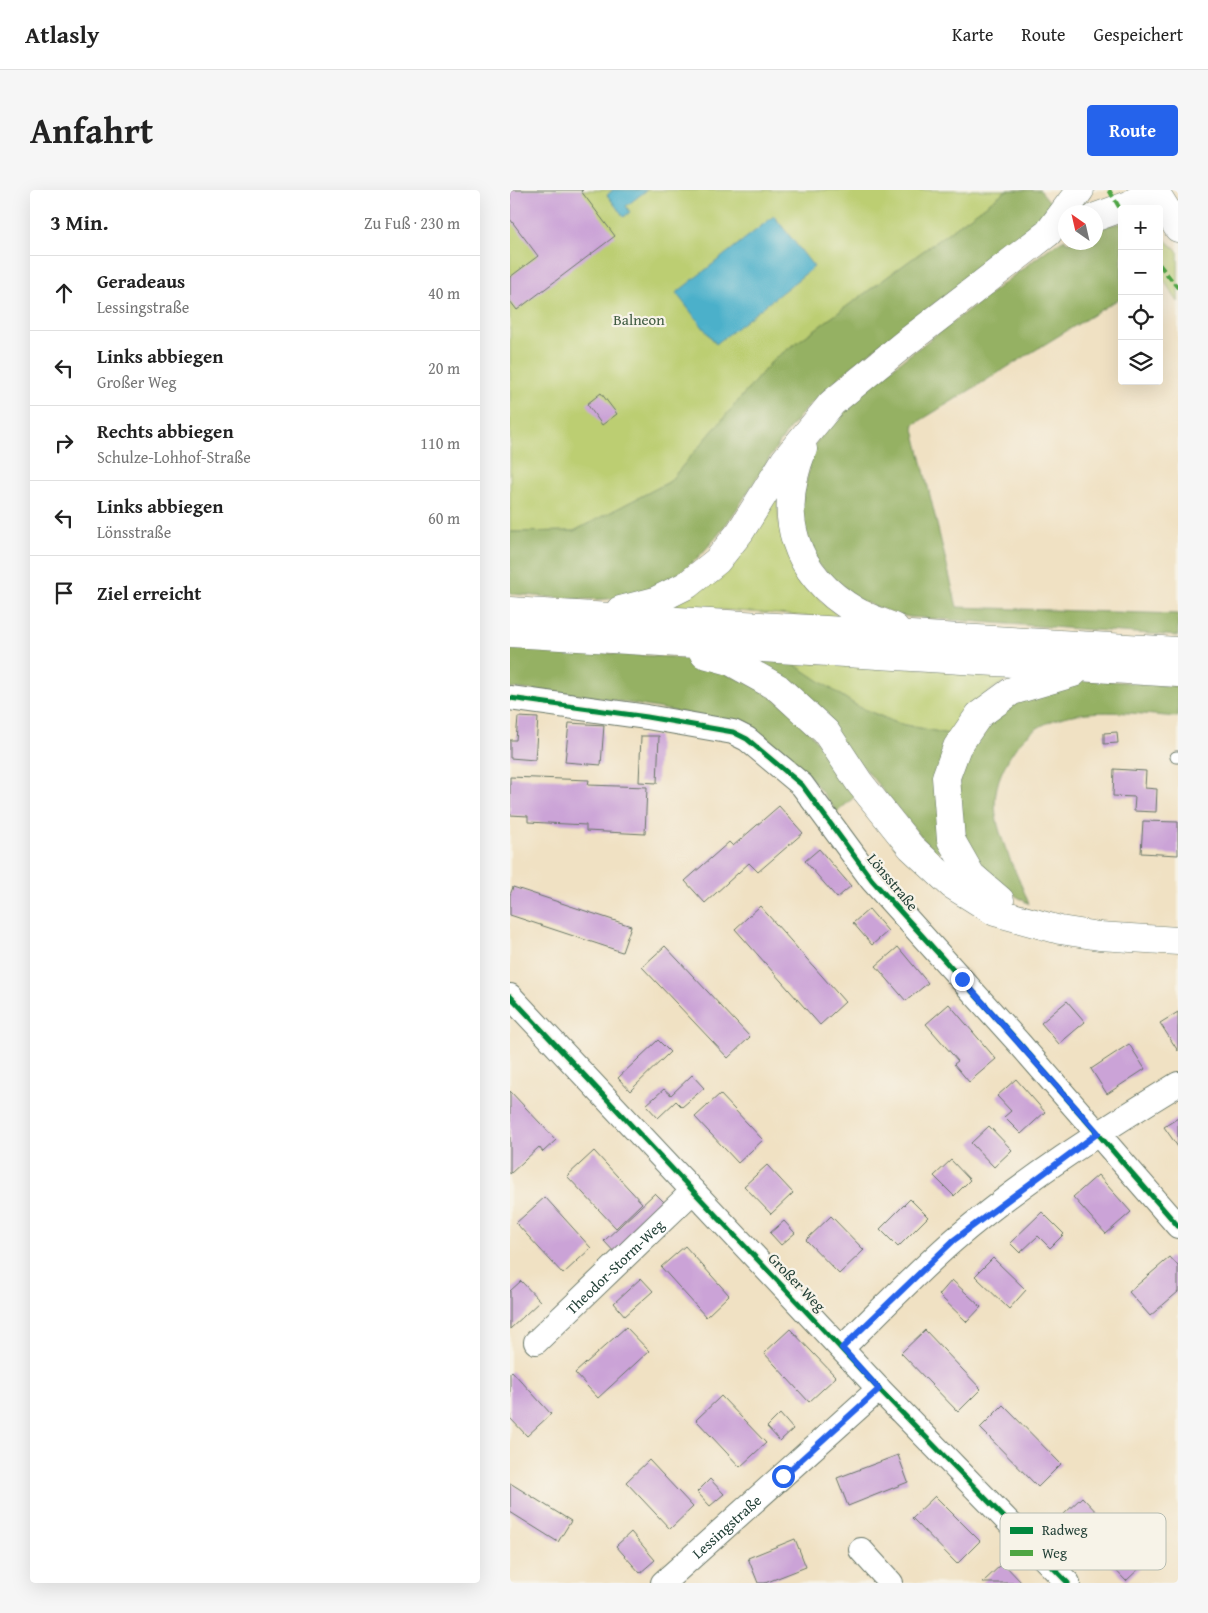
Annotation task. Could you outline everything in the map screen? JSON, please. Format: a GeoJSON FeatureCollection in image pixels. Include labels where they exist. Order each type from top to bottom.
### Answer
{"type":"FeatureCollection","features":[{"type":"Feature","properties":{"kind":"main road"},"geometry":{"type":"LineString","coordinates":[[594,616],[655,601],[687,585],[716,561],[740,532],[785,460],[832,403],[860,379],[1057,230],[1080,190]]}},
{"type":"Feature","properties":{"kind":"main road"},"geometry":{"type":"LineString","coordinates":[[1103,214],[1129,205],[1154,190],[1178,228]]}},
{"type":"Feature","properties":{"kind":"main road"},"geometry":{"type":"LineString","coordinates":[[813,425],[797,464],[790,500],[792,529],[797,548],[812,573],[831,593],[856,611],[913,635]]}},
{"type":"Feature","properties":{"kind":"main road"},"geometry":{"type":"LineString","coordinates":[[510,611],[1178,651]]}},
{"type":"Feature","properties":{"kind":"main road"},"geometry":{"type":"LineString","coordinates":[[510,633],[1178,673]]}},
{"type":"Feature","properties":{"kind":"main road"},"geometry":{"type":"LineString","coordinates":[[658,642],[730,661],[778,688],[826,732],[860,782],[911,847],[952,885],[995,912],[1060,930],[1099,936],[1178,941]]}},
{"type":"Feature","properties":{"kind":"main road"},"geometry":{"type":"LineString","coordinates":[[1060,930],[1001,900],[972,875],[951,840],[946,777],[956,746],[979,715],[1012,691],[1091,668]]}},
{"type":"Feature","properties":{"kind":"street","name":"Lönsstraße"},"geometry":{"type":"LineString","coordinates":[[510,698],[647,717],[733,732],[747,739],[802,784],[872,880],[1098,1133],[1178,1226]]}},
{"type":"Feature","properties":{"kind":"street","name":"Großer Weg"},"geometry":{"type":"LineString","coordinates":[[510,996],[879,1389],[1000,1513]]}},
{"type":"Feature","properties":{"kind":"street"},"geometry":{"type":"LineString","coordinates":[[842,1348],[954,1240],[1098,1133],[1178,1084]]}},
{"type":"Feature","properties":{"kind":"street","name":"Theodor-Storm-Weg"},"geometry":{"type":"LineString","coordinates":[[536,1342],[693,1191]]}},
{"type":"Feature","properties":{"kind":"street","name":"Lessingstraße"},"geometry":{"type":"LineString","coordinates":[[663,1583],[879,1389]]}},
{"type":"Feature","properties":{"kind":"street"},"geometry":{"type":"LineString","coordinates":[[861,1550],[891,1583]]}},
{"type":"Feature","properties":{"kind":"street","name":"Großer Weg"},"geometry":{"type":"LineString","coordinates":[[1055,1570],[1068,1583]]}},
{"type":"Feature","properties":{"kind":"green space","name":"Balneon"},"geometry":{"type":"Polygon","coordinates":[[[510,190],[1007,190],[773,360],[669,482],[574,531],[510,532],[510,190]]]}},
{"type":"Feature","properties":{"kind":"green space"},"geometry":{"type":"Polygon","coordinates":[[[1007,190],[1040,190],[1054,207],[1035,228],[844,373],[819,396],[785,435],[725,526],[703,553],[676,575],[645,591],[608,599],[571,599],[510,594],[510,532],[574,531],[669,482],[773,360],[1007,190]]]}},
{"type":"Feature","properties":{"kind":"green space"},"geometry":{"type":"Polygon","coordinates":[[[1118,224],[1118,299],[913,425],[957,607],[1178,614],[1178,636],[909,617],[892,613],[859,600],[817,564],[800,513],[813,446],[849,401],[1051,247],[1058,243],[1058,250],[1103,250],[1103,226],[1118,224]]]}},
{"type":"Feature","properties":{"kind":"green space"},"geometry":{"type":"Polygon","coordinates":[[[1163,238],[1178,252],[1178,302],[1163,279],[1163,238]]]}},
{"type":"Feature","properties":{"kind":"green space"},"geometry":{"type":"Polygon","coordinates":[[[777,494],[779,523],[821,601],[842,619],[671,606],[777,494]]]}},
{"type":"Feature","properties":{"kind":"green space"},"geometry":{"type":"Polygon","coordinates":[[[510,647],[687,658],[753,685],[794,712],[858,794],[837,812],[808,774],[751,730],[730,721],[589,696],[510,688],[510,647]]]}},
{"type":"Feature","properties":{"kind":"green space"},"geometry":{"type":"Polygon","coordinates":[[[751,660],[789,661],[857,706],[896,723],[953,735],[950,856],[930,848],[866,770],[751,660]]]}},
{"type":"Feature","properties":{"kind":"green space"},"geometry":{"type":"Polygon","coordinates":[[[789,661],[1020,674],[988,692],[974,706],[953,735],[897,723],[857,706],[789,661]]]}},
{"type":"Feature","properties":{"kind":"green space"},"geometry":{"type":"Polygon","coordinates":[[[1097,680],[1178,686],[1178,717],[1132,713],[1084,713],[1061,718],[1041,726],[1023,740],[1001,773],[997,786],[995,808],[1001,837],[1029,904],[1000,886],[976,863],[960,827],[959,780],[964,763],[993,713],[1065,682],[1097,680]]]}},
{"type":"Feature","properties":{"kind":"water"},"geometry":{"type":"Polygon","coordinates":[[[613,190],[647,190],[626,206],[630,212],[624,217],[607,195],[613,190]]]}},
{"type":"Feature","properties":{"kind":"water"},"geometry":{"type":"Polygon","coordinates":[[[774,216],[814,267],[716,344],[676,293],[774,216]]]}},
{"type":"Feature","properties":{"kind":"building"},"geometry":{"type":"Polygon","coordinates":[[[510,190],[583,190],[581,191],[615,236],[517,310],[510,301],[510,277],[538,256],[510,219],[510,190]]]}},
{"type":"Feature","properties":{"kind":"building"},"geometry":{"type":"Polygon","coordinates":[[[601,393],[617,414],[602,425],[587,404],[601,393]]]}},
{"type":"Feature","properties":{"kind":"building"},"geometry":{"type":"Polygon","coordinates":[[[518,717],[538,718],[535,760],[510,758],[510,740],[516,740],[518,717]]]}},
{"type":"Feature","properties":{"kind":"building"},"geometry":{"type":"Polygon","coordinates":[[[569,723],[604,725],[601,765],[565,762],[569,723]]]}},
{"type":"Feature","properties":{"kind":"building"},"geometry":{"type":"Polygon","coordinates":[[[1117,732],[1118,743],[1104,744],[1104,733],[1117,732]]]}},
{"type":"Feature","properties":{"kind":"building"},"geometry":{"type":"Polygon","coordinates":[[[641,736],[659,736],[657,783],[639,782],[641,736]]]}},
{"type":"Feature","properties":{"kind":"building"},"geometry":{"type":"Polygon","coordinates":[[[1114,769],[1146,771],[1145,788],[1157,789],[1156,812],[1134,811],[1135,797],[1113,796],[1114,769]]]}},
{"type":"Feature","properties":{"kind":"building"},"geometry":{"type":"Polygon","coordinates":[[[510,777],[589,780],[588,785],[647,787],[645,834],[586,831],[586,825],[528,822],[528,816],[510,815],[510,777]]]}},
{"type":"Feature","properties":{"kind":"building"},"geometry":{"type":"Polygon","coordinates":[[[779,806],[803,833],[758,872],[749,863],[705,903],[685,881],[729,842],[733,846],[779,806]]]}},
{"type":"Feature","properties":{"kind":"building"},"geometry":{"type":"Polygon","coordinates":[[[1143,821],[1178,822],[1178,855],[1141,853],[1143,821]]]}},
{"type":"Feature","properties":{"kind":"building"},"geometry":{"type":"Polygon","coordinates":[[[819,849],[851,886],[837,898],[805,861],[819,849]]]}},
{"type":"Feature","properties":{"kind":"building"},"geometry":{"type":"Polygon","coordinates":[[[513,887],[631,926],[622,952],[510,915],[510,895],[513,887]]]}},
{"type":"Feature","properties":{"kind":"building"},"geometry":{"type":"Polygon","coordinates":[[[760,906],[845,1002],[820,1025],[735,929],[760,906]]]}},
{"type":"Feature","properties":{"kind":"building"},"geometry":{"type":"Polygon","coordinates":[[[869,909],[888,931],[872,945],[853,923],[869,909]]]}},
{"type":"Feature","properties":{"kind":"building"},"geometry":{"type":"Polygon","coordinates":[[[665,946],[750,1037],[728,1058],[642,967],[665,946]]]}},
{"type":"Feature","properties":{"kind":"building"},"geometry":{"type":"Polygon","coordinates":[[[898,947],[928,983],[906,1001],[876,966],[898,947]]]}},
{"type":"Feature","properties":{"kind":"building"},"geometry":{"type":"Polygon","coordinates":[[[1067,1001],[1085,1022],[1059,1044],[1041,1023],[1067,1001]]]}},
{"type":"Feature","properties":{"kind":"building"},"geometry":{"type":"Polygon","coordinates":[[[949,1004],[996,1059],[969,1082],[954,1064],[958,1061],[926,1024],[949,1004]]]}},
{"type":"Feature","properties":{"kind":"building"},"geometry":{"type":"Polygon","coordinates":[[[1178,1012],[1178,1051],[1160,1023],[1178,1012]]]}},
{"type":"Feature","properties":{"kind":"building"},"geometry":{"type":"Polygon","coordinates":[[[658,1040],[670,1052],[630,1091],[618,1078],[658,1040]]]}},
{"type":"Feature","properties":{"kind":"building"},"geometry":{"type":"Polygon","coordinates":[[[1129,1044],[1145,1069],[1107,1094],[1091,1069],[1129,1044]]]}},
{"type":"Feature","properties":{"kind":"building"},"geometry":{"type":"Polygon","coordinates":[[[692,1075],[704,1088],[682,1107],[676,1101],[658,1118],[646,1105],[664,1089],[671,1095],[692,1075]]]}},
{"type":"Feature","properties":{"kind":"building"},"geometry":{"type":"Polygon","coordinates":[[[1016,1079],[1045,1112],[1021,1134],[1004,1117],[1011,1111],[997,1096],[1016,1079]]]}},
{"type":"Feature","properties":{"kind":"building"},"geometry":{"type":"Polygon","coordinates":[[[510,1091],[556,1140],[543,1152],[539,1147],[510,1174],[510,1091]]]}},
{"type":"Feature","properties":{"kind":"building"},"geometry":{"type":"Polygon","coordinates":[[[720,1094],[763,1140],[738,1163],[695,1117],[720,1094]]]}},
{"type":"Feature","properties":{"kind":"building"},"geometry":{"type":"Polygon","coordinates":[[[1178,1118],[1178,1147],[1164,1127],[1178,1118]]]}},
{"type":"Feature","properties":{"kind":"building"},"geometry":{"type":"Polygon","coordinates":[[[989,1126],[1012,1150],[994,1167],[971,1143],[989,1126]]]}},
{"type":"Feature","properties":{"kind":"building"},"geometry":{"type":"Polygon","coordinates":[[[594,1151],[642,1203],[616,1228],[567,1176],[594,1151]]]}},
{"type":"Feature","properties":{"kind":"building"},"geometry":{"type":"Polygon","coordinates":[[[951,1160],[970,1180],[954,1196],[934,1176],[951,1160]]]}},
{"type":"Feature","properties":{"kind":"building"},"geometry":{"type":"Polygon","coordinates":[[[767,1165],[793,1193],[771,1214],[744,1186],[767,1165]]]}},
{"type":"Feature","properties":{"kind":"building"},"geometry":{"type":"Polygon","coordinates":[[[1098,1175],[1131,1212],[1106,1234],[1073,1197],[1098,1175]]]}},
{"type":"Feature","properties":{"kind":"building"},"geometry":{"type":"Polygon","coordinates":[[[655,1193],[668,1206],[617,1255],[604,1241],[655,1193]]]}},
{"type":"Feature","properties":{"kind":"building"},"geometry":{"type":"Polygon","coordinates":[[[545,1197],[591,1248],[563,1274],[516,1223],[545,1197]]]}},
{"type":"Feature","properties":{"kind":"building"},"geometry":{"type":"Polygon","coordinates":[[[910,1199],[928,1217],[898,1247],[880,1229],[910,1199]]]}},
{"type":"Feature","properties":{"kind":"building"},"geometry":{"type":"Polygon","coordinates":[[[1042,1212],[1064,1234],[1050,1248],[1038,1236],[1020,1253],[1010,1243],[1042,1212]]]}},
{"type":"Feature","properties":{"kind":"building"},"geometry":{"type":"Polygon","coordinates":[[[831,1216],[864,1250],[839,1274],[806,1240],[831,1216]]]}},
{"type":"Feature","properties":{"kind":"building"},"geometry":{"type":"Polygon","coordinates":[[[784,1221],[795,1233],[781,1245],[770,1233],[784,1221]]]}},
{"type":"Feature","properties":{"kind":"building"},"geometry":{"type":"Polygon","coordinates":[[[685,1246],[729,1295],[706,1317],[661,1267],[685,1246]]]}},
{"type":"Feature","properties":{"kind":"building"},"geometry":{"type":"Polygon","coordinates":[[[1170,1257],[1178,1266],[1178,1292],[1150,1316],[1129,1292],[1170,1257]]]}},
{"type":"Feature","properties":{"kind":"building"},"geometry":{"type":"Polygon","coordinates":[[[993,1258],[1026,1290],[1009,1309],[975,1276],[993,1258]]]}},
{"type":"Feature","properties":{"kind":"building"},"geometry":{"type":"Polygon","coordinates":[[[641,1278],[653,1291],[625,1316],[614,1303],[641,1278]]]}},
{"type":"Feature","properties":{"kind":"building"},"geometry":{"type":"Polygon","coordinates":[[[952,1280],[981,1307],[967,1322],[939,1295],[952,1280]]]}},
{"type":"Feature","properties":{"kind":"building"},"geometry":{"type":"Polygon","coordinates":[[[521,1281],[540,1301],[510,1329],[510,1291],[521,1281]]]}},
{"type":"Feature","properties":{"kind":"building"},"geometry":{"type":"Polygon","coordinates":[[[626,1327],[649,1351],[598,1398],[575,1373],[626,1327]]]}},
{"type":"Feature","properties":{"kind":"building"},"geometry":{"type":"Polygon","coordinates":[[[790,1329],[836,1377],[809,1402],[764,1353],[790,1329]]]}},
{"type":"Feature","properties":{"kind":"building"},"geometry":{"type":"Polygon","coordinates":[[[925,1330],[981,1389],[958,1412],[901,1353],[925,1330]]]}},
{"type":"Feature","properties":{"kind":"building"},"geometry":{"type":"Polygon","coordinates":[[[512,1371],[551,1414],[527,1436],[510,1418],[510,1373],[512,1371]]]}},
{"type":"Feature","properties":{"kind":"building"},"geometry":{"type":"Polygon","coordinates":[[[721,1396],[766,1443],[740,1467],[696,1420],[721,1396]]]}},
{"type":"Feature","properties":{"kind":"building"},"geometry":{"type":"Polygon","coordinates":[[[1003,1405],[1061,1464],[1038,1487],[980,1428],[1003,1405]]]}},
{"type":"Feature","properties":{"kind":"building"},"geometry":{"type":"Polygon","coordinates":[[[780,1414],[793,1429],[780,1441],[767,1427],[780,1414]]]}},
{"type":"Feature","properties":{"kind":"building"},"geometry":{"type":"Polygon","coordinates":[[[898,1455],[908,1482],[848,1506],[837,1478],[898,1455]]]}},
{"type":"Feature","properties":{"kind":"building"},"geometry":{"type":"Polygon","coordinates":[[[649,1460],[693,1507],[670,1529],[626,1482],[649,1460]]]}},
{"type":"Feature","properties":{"kind":"building"},"geometry":{"type":"Polygon","coordinates":[[[710,1479],[724,1494],[710,1506],[697,1492],[710,1479]]]}},
{"type":"Feature","properties":{"kind":"building"},"geometry":{"type":"Polygon","coordinates":[[[510,1483],[571,1521],[558,1542],[510,1512],[510,1483]]]}},
{"type":"Feature","properties":{"kind":"building"},"geometry":{"type":"Polygon","coordinates":[[[935,1496],[980,1541],[957,1564],[912,1518],[935,1496]]]}},
{"type":"Feature","properties":{"kind":"building"},"geometry":{"type":"Polygon","coordinates":[[[1082,1497],[1097,1513],[1065,1513],[1082,1497]]]}},
{"type":"Feature","properties":{"kind":"building"},"geometry":{"type":"Polygon","coordinates":[[[631,1532],[655,1560],[640,1573],[616,1546],[631,1532]]]}},
{"type":"Feature","properties":{"kind":"building"},"geometry":{"type":"Polygon","coordinates":[[[795,1539],[806,1567],[765,1583],[758,1583],[748,1558],[795,1539]]]}},
{"type":"Feature","properties":{"kind":"building"},"geometry":{"type":"Polygon","coordinates":[[[1000,1566],[1000,1570],[1010,1570],[1022,1583],[982,1583],[1000,1566]]]}},
{"type":"Feature","properties":{"kind":"building"},"geometry":{"type":"Polygon","coordinates":[[[1116,1570],[1138,1570],[1126,1581],[1116,1570]]]}},
{"type":"Feature","properties":{"kind":"marked path"},"geometry":{"type":"LineString","coordinates":[[1109,190],[1118,205]]}},
{"type":"Feature","properties":{"kind":"marked path"},"geometry":{"type":"LineString","coordinates":[[1163,269],[1178,288]]}},
{"type":"Feature","properties":{"kind":"cycle path"},"geometry":{"type":"LineString","coordinates":[[510,698],[647,717],[733,732],[747,739],[802,785],[872,880],[1019,1043],[1178,1226]]}},
{"type":"Feature","properties":{"kind":"cycle path"},"geometry":{"type":"LineString","coordinates":[[510,996],[879,1389],[1000,1513]]}},
{"type":"Feature","properties":{"kind":"cycle path"},"geometry":{"type":"LineString","coordinates":[[1055,1570],[1068,1583]]}},
{"type":"Feature","properties":{"kind":"route"},"geometry":{"type":"LineString","coordinates":[[783,1476],[879,1389],[842,1348],[954,1240],[1098,1133],[962,979]]}}]}
